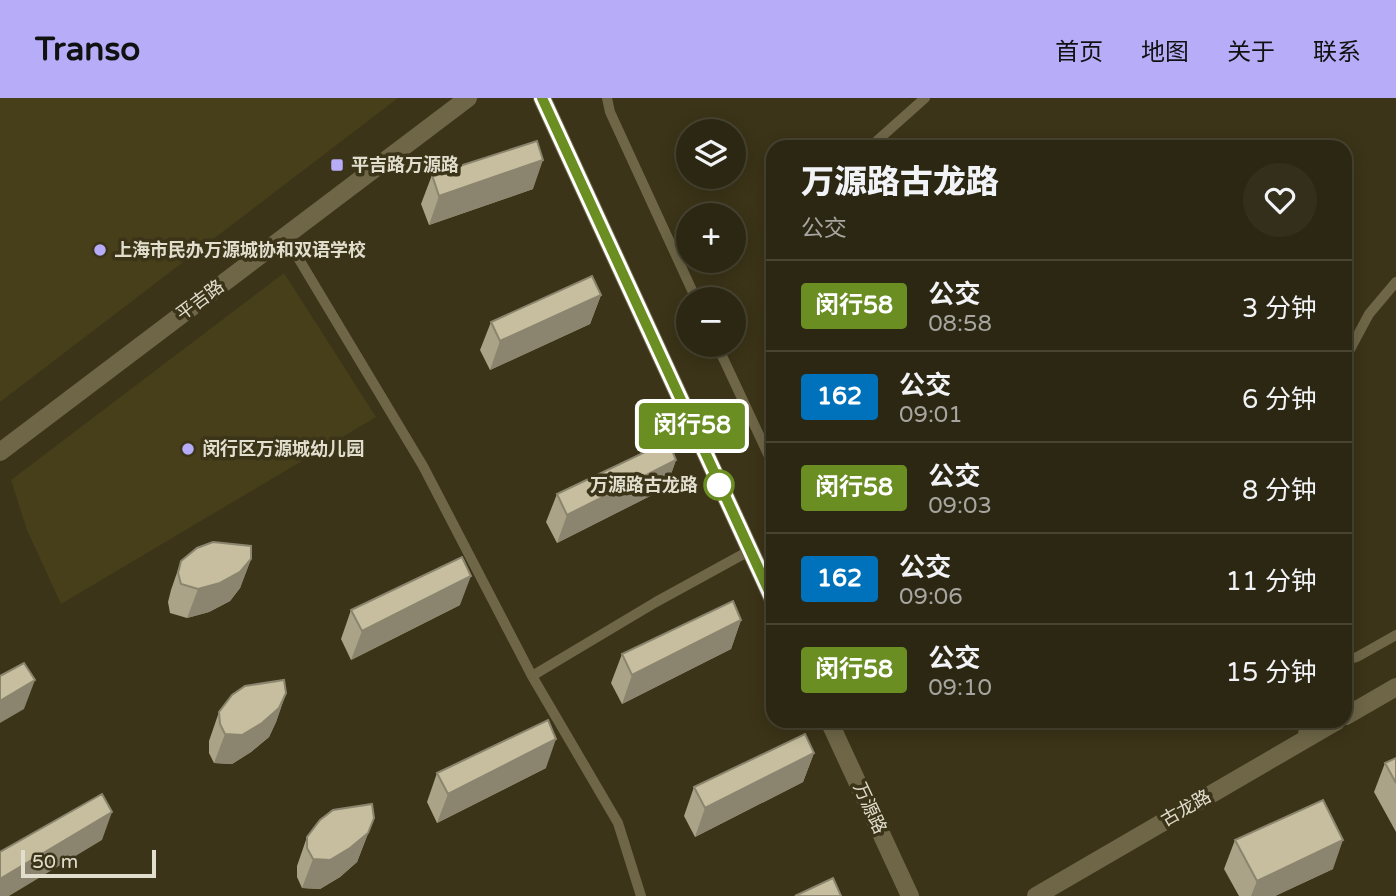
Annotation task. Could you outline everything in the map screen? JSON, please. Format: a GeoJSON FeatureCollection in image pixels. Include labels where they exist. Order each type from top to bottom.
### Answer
{"type":"FeatureCollection","features":[{"type":"Feature","properties":{"kind":"street","name":"平吉路"},"geometry":{"type":"LineString","coordinates":[[0,452],[468,98]]}},
{"type":"Feature","properties":{"kind":"street"},"geometry":{"type":"LineString","coordinates":[[542,98],[766,586]]}},
{"type":"Feature","properties":{"kind":"street"},"geometry":{"type":"LineString","coordinates":[[1352,713],[1396,687]]}},
{"type":"Feature","properties":{"kind":"street","name":"万源路"},"geometry":{"type":"LineString","coordinates":[[832,728],[910,896]]}},
{"type":"Feature","properties":{"kind":"street","name":"古龙路"},"geometry":{"type":"LineString","coordinates":[[1037,896],[1324,728]]}},
{"type":"Feature","properties":{"kind":"lane"},"geometry":{"type":"LineString","coordinates":[[607,98],[610,112],[690,287]]}},
{"type":"Feature","properties":{"kind":"lane"},"geometry":{"type":"LineString","coordinates":[[878,140],[925,98]]}},
{"type":"Feature","properties":{"kind":"lane"},"geometry":{"type":"LineString","coordinates":[[285,236],[423,466],[532,676],[618,822],[641,896]]}},
{"type":"Feature","properties":{"kind":"lane"},"geometry":{"type":"LineString","coordinates":[[1352,346],[1369,314],[1396,282]]}},
{"type":"Feature","properties":{"kind":"lane"},"geometry":{"type":"LineString","coordinates":[[723,357],[766,450]]}},
{"type":"Feature","properties":{"kind":"lane"},"geometry":{"type":"LineString","coordinates":[[532,676],[656,602],[749,551]]}},
{"type":"Feature","properties":{"kind":"lane"},"geometry":{"type":"LineString","coordinates":[[1352,658],[1396,635]]}},
{"type":"Feature","properties":{"kind":"lane"},"geometry":{"type":"LineString","coordinates":[[1303,740],[1304,728]]}},
{"type":"Feature","properties":{"kind":"shaded area","name":"上海市民办万源城协和双语学校"},"geometry":{"type":"Polygon","coordinates":[[[0,98],[398,98],[0,402],[0,98]]]}},
{"type":"Feature","properties":{"kind":"shaded area","name":"闵行区万源城幼儿园"},"geometry":{"type":"Polygon","coordinates":[[[284,273],[376,417],[61,604],[27,530],[11,480],[284,273]]]}},
{"type":"Feature","properties":{"kind":"building"},"geometry":{"type":"Polygon","coordinates":[[[537,141],[543,160],[439,196],[432,175],[537,141]]]}},
{"type":"Feature","properties":{"kind":"building"},"geometry":{"type":"Polygon","coordinates":[[[592,276],[601,295],[500,341],[491,322],[592,276]]]}},
{"type":"Feature","properties":{"kind":"building"},"geometry":{"type":"Polygon","coordinates":[[[668,441],[676,460],[567,515],[557,494],[668,441]]]}},
{"type":"Feature","properties":{"kind":"building"},"geometry":{"type":"Polygon","coordinates":[[[213,542],[251,546],[251,559],[240,572],[220,583],[198,589],[181,584],[178,573],[181,561],[197,548],[213,542]]]}},
{"type":"Feature","properties":{"kind":"building"},"geometry":{"type":"Polygon","coordinates":[[[462,557],[471,576],[362,631],[351,610],[462,557]]]}},
{"type":"Feature","properties":{"kind":"building"},"geometry":{"type":"Polygon","coordinates":[[[733,601],[741,620],[632,675],[622,654],[733,601]]]}},
{"type":"Feature","properties":{"kind":"building"},"geometry":{"type":"Polygon","coordinates":[[[24,663],[35,680],[0,701],[0,676],[24,663]]]}},
{"type":"Feature","properties":{"kind":"building"},"geometry":{"type":"Polygon","coordinates":[[[284,680],[286,693],[279,708],[242,735],[225,734],[220,724],[219,712],[232,695],[245,686],[284,680]]]}},
{"type":"Feature","properties":{"kind":"building"},"geometry":{"type":"Polygon","coordinates":[[[548,720],[556,739],[448,794],[437,773],[548,720]]]}},
{"type":"Feature","properties":{"kind":"building"},"geometry":{"type":"Polygon","coordinates":[[[805,734],[814,753],[705,808],[694,787],[805,734]]]}},
{"type":"Feature","properties":{"kind":"building"},"geometry":{"type":"Polygon","coordinates":[[[1396,758],[1396,783],[1385,763],[1396,758]]]}},
{"type":"Feature","properties":{"kind":"building"},"geometry":{"type":"Polygon","coordinates":[[[102,794],[112,812],[0,879],[0,852],[102,794]]]}},
{"type":"Feature","properties":{"kind":"building"},"geometry":{"type":"Polygon","coordinates":[[[1323,800],[1343,840],[1257,881],[1235,840],[1323,800]]]}},
{"type":"Feature","properties":{"kind":"building"},"geometry":{"type":"Polygon","coordinates":[[[372,804],[374,818],[368,833],[330,860],[313,859],[307,848],[307,837],[320,820],[333,810],[372,804]]]}},
{"type":"Feature","properties":{"kind":"building"},"geometry":{"type":"Polygon","coordinates":[[[833,878],[841,896],[795,896],[833,878]]]}},
{"type":"Feature","properties":{"kind":"bus line","name":"闵行58"},"geometry":{"type":"LineString","coordinates":[[542,98],[766,586]]}},
{"type":"Feature","properties":{"kind":"place","name":"平吉路万源路"},"geometry":{"type":"Point","coordinates":[337,165]}},
{"type":"Feature","properties":{"kind":"place","name":"上海市民办万源城协和双语学校"},"geometry":{"type":"Point","coordinates":[100,250]}},
{"type":"Feature","properties":{"kind":"place","name":"闵行区万源城幼儿园"},"geometry":{"type":"Point","coordinates":[188,449]}},
{"type":"Feature","properties":{"kind":"place","name":"万源路古龙路"},"geometry":{"type":"Point","coordinates":[719,485]}}]}
